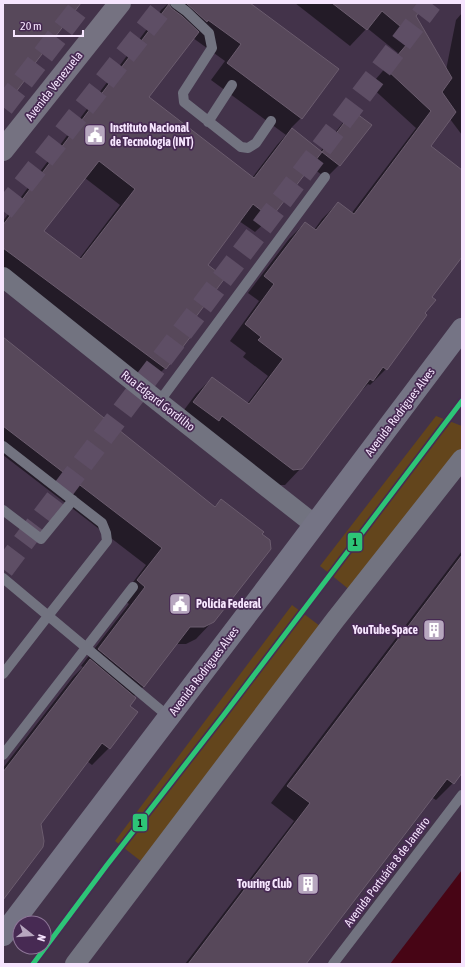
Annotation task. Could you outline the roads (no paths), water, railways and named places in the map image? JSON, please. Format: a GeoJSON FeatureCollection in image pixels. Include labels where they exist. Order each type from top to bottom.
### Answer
{"type":"FeatureCollection","features":[{"type":"Feature","properties":{"kind":"main road","name":"Avenida Venezuela"},"geometry":{"type":"LineString","coordinates":[[3,150],[120,3]]}},
{"type":"Feature","properties":{"kind":"street","name":"Rua Edgard Gordilho"},"geometry":{"type":"LineString","coordinates":[[3,277],[315,525]]}},
{"type":"Feature","properties":{"kind":"street","name":"Avenida Rodrigues Alves"},"geometry":{"type":"LineString","coordinates":[[3,935],[462,329]]}},
{"type":"Feature","properties":{"kind":"street"},"geometry":{"type":"LineString","coordinates":[[75,964],[335,620],[462,459]]}},
{"type":"Feature","properties":{"kind":"lane"},"geometry":{"type":"LineString","coordinates":[[176,3],[186,10],[209,33],[212,48],[183,93],[184,102],[241,147],[248,148],[256,143],[271,121]]}},
{"type":"Feature","properties":{"kind":"lane"},"geometry":{"type":"LineString","coordinates":[[208,122],[232,85]]}},
{"type":"Feature","properties":{"kind":"lane"},"geometry":{"type":"LineString","coordinates":[[159,402],[326,177]]}},
{"type":"Feature","properties":{"kind":"lane"},"geometry":{"type":"LineString","coordinates":[[3,446],[102,523],[107,541],[3,674]]}},
{"type":"Feature","properties":{"kind":"lane"},"geometry":{"type":"LineString","coordinates":[[3,510],[42,540],[73,500]]}},
{"type":"Feature","properties":{"kind":"lane"},"geometry":{"type":"LineString","coordinates":[[3,578],[169,717]]}},
{"type":"Feature","properties":{"kind":"lane"},"geometry":{"type":"LineString","coordinates":[[3,755],[133,586]]}},
{"type":"Feature","properties":{"kind":"lane","name":"Avenida Portuária 8 de Janeiro"},"geometry":{"type":"LineString","coordinates":[[333,964],[462,795]]}},
{"type":"Feature","properties":{"kind":"tunnel"},"geometry":{"type":"LineString","coordinates":[[3,107],[83,3]]}},
{"type":"Feature","properties":{"kind":"tunnel"},"geometry":{"type":"LineString","coordinates":[[3,211],[166,3]]}},
{"type":"Feature","properties":{"kind":"tunnel"},"geometry":{"type":"LineString","coordinates":[[3,569],[431,3]]}},
{"type":"Feature","properties":{"kind":"place","name":"Instituto Nacional de Tecnologia (INT)"},"geometry":{"type":"Point","coordinates":[95,135]}},
{"type":"Feature","properties":{"kind":"place","name":"Polícia Federal"},"geometry":{"type":"Point","coordinates":[180,604]}},
{"type":"Feature","properties":{"kind":"place","name":"YouTube Space"},"geometry":{"type":"Point","coordinates":[434,630]}},
{"type":"Feature","properties":{"kind":"place","name":"Touring Club"},"geometry":{"type":"Point","coordinates":[308,884]}}]}
